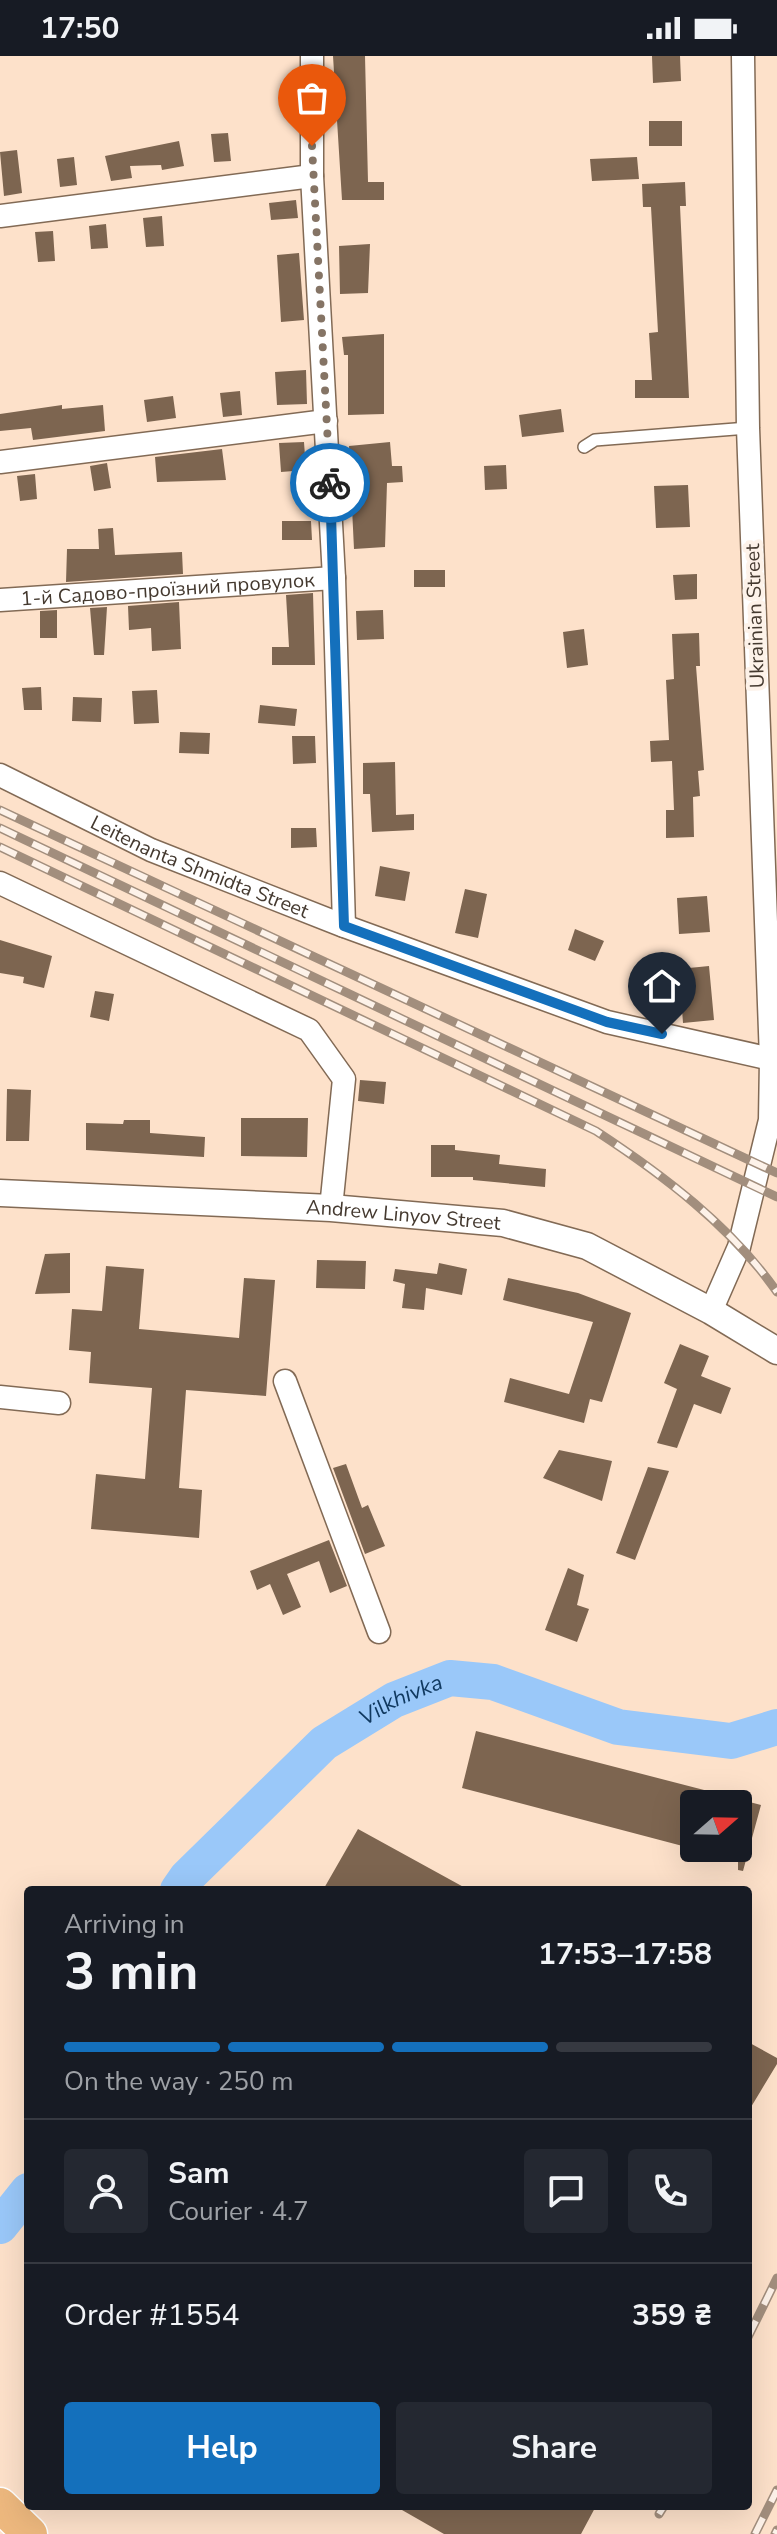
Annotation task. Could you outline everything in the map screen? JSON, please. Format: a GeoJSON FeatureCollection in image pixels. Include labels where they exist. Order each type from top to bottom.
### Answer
{"type":"FeatureCollection","features":[{"type":"Feature","properties":{"kind":"main road"},"geometry":{"type":"LineString","coordinates":[[0,2505],[30,2534]]}},
{"type":"Feature","properties":{"kind":"street"},"geometry":{"type":"LineString","coordinates":[[312,56],[312,176],[334,578],[344,926]]}},
{"type":"Feature","properties":{"kind":"street","name":"Ukrainian Street"},"geometry":{"type":"LineString","coordinates":[[711,1311],[739,1247],[770,1120],[771,1059],[748,428],[743,56]]}},
{"type":"Feature","properties":{"kind":"street"},"geometry":{"type":"LineString","coordinates":[[0,216],[312,176]]}},
{"type":"Feature","properties":{"kind":"street"},"geometry":{"type":"LineString","coordinates":[[0,462],[326,421]]}},
{"type":"Feature","properties":{"kind":"street","name":"1-й Садово-проїзний провулок"},"geometry":{"type":"LineString","coordinates":[[0,600],[334,578]]}},
{"type":"Feature","properties":{"kind":"street","name":"Leitenanta Shmidta Street"},"geometry":{"type":"LineString","coordinates":[[0,775],[151,850],[344,926],[607,1022],[771,1059]]}},
{"type":"Feature","properties":{"kind":"street"},"geometry":{"type":"LineString","coordinates":[[0,883],[309,1030],[344,1079],[331,1208]]}},
{"type":"Feature","properties":{"kind":"street","name":"Andrew Linyov Street"},"geometry":{"type":"LineString","coordinates":[[0,1193],[331,1208],[503,1223],[587,1246],[711,1311],[777,1351]]}},
{"type":"Feature","properties":{"kind":"street"},"geometry":{"type":"LineString","coordinates":[[285,1381],[379,1632]]}},
{"type":"Feature","properties":{"kind":"street"},"geometry":{"type":"LineString","coordinates":[[0,1397],[59,1403]]}},
{"type":"Feature","properties":{"kind":"lane"},"geometry":{"type":"LineString","coordinates":[[584,447],[595,440],[748,428]]}},
{"type":"Feature","properties":{"kind":"building"},"geometry":{"type":"Polygon","coordinates":[[[333,56],[365,56],[368,182],[384,182],[384,200],[342,200],[333,56]]]}},
{"type":"Feature","properties":{"kind":"building"},"geometry":{"type":"Polygon","coordinates":[[[652,56],[680,56],[681,81],[653,83],[652,56]]]}},
{"type":"Feature","properties":{"kind":"building"},"geometry":{"type":"Polygon","coordinates":[[[649,121],[682,121],[682,146],[649,146],[649,121]]]}},
{"type":"Feature","properties":{"kind":"building"},"geometry":{"type":"Polygon","coordinates":[[[228,133],[231,161],[214,162],[211,134],[228,133]]]}},
{"type":"Feature","properties":{"kind":"building"},"geometry":{"type":"Polygon","coordinates":[[[179,141],[184,166],[162,170],[161,165],[130,166],[132,178],[111,181],[105,156],[179,141]]]}},
{"type":"Feature","properties":{"kind":"building"},"geometry":{"type":"Polygon","coordinates":[[[17,150],[22,193],[4,196],[0,152],[17,150]]]}},
{"type":"Feature","properties":{"kind":"building"},"geometry":{"type":"Polygon","coordinates":[[[74,157],[77,185],[60,187],[57,159],[74,157]]]}},
{"type":"Feature","properties":{"kind":"building"},"geometry":{"type":"Polygon","coordinates":[[[637,157],[639,179],[592,181],[590,159],[637,157]]]}},
{"type":"Feature","properties":{"kind":"building"},"geometry":{"type":"Polygon","coordinates":[[[685,182],[686,206],[680,206],[689,398],[635,398],[635,380],[652,380],[649,333],[658,332],[651,207],[643,207],[642,184],[685,182]]]}},
{"type":"Feature","properties":{"kind":"building"},"geometry":{"type":"Polygon","coordinates":[[[296,200],[298,218],[271,220],[269,203],[296,200]]]}},
{"type":"Feature","properties":{"kind":"building"},"geometry":{"type":"Polygon","coordinates":[[[162,216],[164,246],[146,247],[143,218],[162,216]]]}},
{"type":"Feature","properties":{"kind":"building"},"geometry":{"type":"Polygon","coordinates":[[[106,224],[108,248],[91,249],[89,226],[106,224]]]}},
{"type":"Feature","properties":{"kind":"building"},"geometry":{"type":"Polygon","coordinates":[[[53,231],[55,261],[38,262],[35,232],[53,231]]]}},
{"type":"Feature","properties":{"kind":"building"},"geometry":{"type":"Polygon","coordinates":[[[370,244],[368,293],[340,294],[339,246],[370,244]]]}},
{"type":"Feature","properties":{"kind":"building"},"geometry":{"type":"Polygon","coordinates":[[[299,253],[304,320],[281,322],[277,255],[299,253]]]}},
{"type":"Feature","properties":{"kind":"building"},"geometry":{"type":"Polygon","coordinates":[[[384,334],[384,414],[348,415],[348,355],[344,355],[342,337],[384,334]]]}},
{"type":"Feature","properties":{"kind":"building"},"geometry":{"type":"Polygon","coordinates":[[[306,370],[307,404],[277,405],[275,372],[306,370]]]}},
{"type":"Feature","properties":{"kind":"building"},"geometry":{"type":"Polygon","coordinates":[[[240,391],[242,415],[223,417],[220,393],[240,391]]]}},
{"type":"Feature","properties":{"kind":"building"},"geometry":{"type":"Polygon","coordinates":[[[173,396],[176,418],[147,422],[144,400],[173,396]]]}},
{"type":"Feature","properties":{"kind":"building"},"geometry":{"type":"Polygon","coordinates":[[[62,405],[62,409],[103,405],[105,431],[33,440],[31,428],[0,431],[0,414],[62,405]]]}},
{"type":"Feature","properties":{"kind":"building"},"geometry":{"type":"Polygon","coordinates":[[[561,409],[564,432],[522,437],[519,415],[561,409]]]}},
{"type":"Feature","properties":{"kind":"building"},"geometry":{"type":"Polygon","coordinates":[[[304,442],[306,470],[281,472],[279,443],[304,442]]]}},
{"type":"Feature","properties":{"kind":"building"},"geometry":{"type":"Polygon","coordinates":[[[390,442],[392,466],[402,466],[403,482],[387,483],[385,547],[354,549],[349,446],[390,442]]]}},
{"type":"Feature","properties":{"kind":"building"},"geometry":{"type":"Polygon","coordinates":[[[222,449],[226,480],[157,482],[155,457],[222,449]]]}},
{"type":"Feature","properties":{"kind":"building"},"geometry":{"type":"Polygon","coordinates":[[[107,463],[111,488],[94,491],[90,466],[107,463]]]}},
{"type":"Feature","properties":{"kind":"building"},"geometry":{"type":"Polygon","coordinates":[[[506,465],[507,489],[485,490],[484,466],[506,465]]]}},
{"type":"Feature","properties":{"kind":"building"},"geometry":{"type":"Polygon","coordinates":[[[35,474],[37,499],[20,501],[17,476],[35,474]]]}},
{"type":"Feature","properties":{"kind":"building"},"geometry":{"type":"Polygon","coordinates":[[[688,485],[690,527],[656,528],[654,486],[688,485]]]}},
{"type":"Feature","properties":{"kind":"building"},"geometry":{"type":"Polygon","coordinates":[[[282,521],[311,521],[312,540],[282,540],[282,521]]]}},
{"type":"Feature","properties":{"kind":"building"},"geometry":{"type":"Polygon","coordinates":[[[113,528],[115,555],[182,552],[183,574],[66,582],[67,549],[99,549],[98,529],[113,528]]]}},
{"type":"Feature","properties":{"kind":"building"},"geometry":{"type":"Polygon","coordinates":[[[414,570],[445,570],[445,587],[414,587],[414,570]]]}},
{"type":"Feature","properties":{"kind":"building"},"geometry":{"type":"Polygon","coordinates":[[[697,574],[697,599],[675,600],[673,575],[697,574]]]}},
{"type":"Feature","properties":{"kind":"building"},"geometry":{"type":"Polygon","coordinates":[[[313,593],[315,665],[272,665],[272,647],[289,647],[286,595],[313,593]]]}},
{"type":"Feature","properties":{"kind":"building"},"geometry":{"type":"Polygon","coordinates":[[[179,602],[181,649],[152,651],[151,628],[129,630],[128,606],[179,602]]]}},
{"type":"Feature","properties":{"kind":"building"},"geometry":{"type":"Polygon","coordinates":[[[107,607],[104,655],[94,655],[90,608],[107,607]]]}},
{"type":"Feature","properties":{"kind":"building"},"geometry":{"type":"Polygon","coordinates":[[[57,610],[57,638],[40,638],[40,611],[57,610]]]}},
{"type":"Feature","properties":{"kind":"building"},"geometry":{"type":"Polygon","coordinates":[[[383,610],[384,639],[357,640],[356,611],[383,610]]]}},
{"type":"Feature","properties":{"kind":"building"},"geometry":{"type":"Polygon","coordinates":[[[584,629],[588,665],[567,668],[563,632],[584,629]]]}},
{"type":"Feature","properties":{"kind":"building"},"geometry":{"type":"Polygon","coordinates":[[[699,633],[700,666],[696,666],[704,770],[698,771],[700,796],[693,797],[694,837],[666,838],[666,810],[674,810],[672,761],[651,762],[650,741],[669,740],[666,680],[674,679],[672,634],[699,633]]]}},
{"type":"Feature","properties":{"kind":"building"},"geometry":{"type":"Polygon","coordinates":[[[41,687],[42,710],[24,710],[22,688],[41,687]]]}},
{"type":"Feature","properties":{"kind":"building"},"geometry":{"type":"Polygon","coordinates":[[[157,690],[159,723],[134,724],[132,691],[157,690]]]}},
{"type":"Feature","properties":{"kind":"building"},"geometry":{"type":"Polygon","coordinates":[[[73,697],[102,698],[101,722],[72,721],[73,697]]]}},
{"type":"Feature","properties":{"kind":"building"},"geometry":{"type":"Polygon","coordinates":[[[260,705],[297,709],[295,726],[258,723],[260,705]]]}},
{"type":"Feature","properties":{"kind":"building"},"geometry":{"type":"Polygon","coordinates":[[[180,732],[210,733],[209,754],[179,753],[180,732]]]}},
{"type":"Feature","properties":{"kind":"building"},"geometry":{"type":"Polygon","coordinates":[[[292,736],[315,736],[316,763],[293,764],[292,736]]]}},
{"type":"Feature","properties":{"kind":"building"},"geometry":{"type":"Polygon","coordinates":[[[395,762],[396,815],[414,814],[414,830],[372,832],[370,794],[363,794],[363,763],[395,762]]]}},
{"type":"Feature","properties":{"kind":"building"},"geometry":{"type":"Polygon","coordinates":[[[291,828],[316,828],[317,847],[291,848],[291,828]]]}},
{"type":"Feature","properties":{"kind":"building"},"geometry":{"type":"Polygon","coordinates":[[[380,866],[410,872],[405,901],[375,896],[380,866]]]}},
{"type":"Feature","properties":{"kind":"building"},"geometry":{"type":"Polygon","coordinates":[[[465,889],[487,894],[478,938],[455,933],[465,889]]]}},
{"type":"Feature","properties":{"kind":"building"},"geometry":{"type":"Polygon","coordinates":[[[707,896],[710,932],[679,934],[677,898],[707,896]]]}},
{"type":"Feature","properties":{"kind":"building"},"geometry":{"type":"Polygon","coordinates":[[[575,929],[604,941],[595,961],[568,950],[575,929]]]}},
{"type":"Feature","properties":{"kind":"building"},"geometry":{"type":"Polygon","coordinates":[[[0,940],[52,956],[44,988],[23,983],[24,977],[0,973],[0,940]]]}},
{"type":"Feature","properties":{"kind":"building"},"geometry":{"type":"Polygon","coordinates":[[[709,966],[714,1020],[683,1023],[679,969],[709,966]]]}},
{"type":"Feature","properties":{"kind":"building"},"geometry":{"type":"Polygon","coordinates":[[[95,991],[114,994],[109,1021],[90,1017],[95,991]]]}},
{"type":"Feature","properties":{"kind":"building"},"geometry":{"type":"Polygon","coordinates":[[[360,1080],[386,1082],[384,1104],[358,1101],[360,1080]]]}},
{"type":"Feature","properties":{"kind":"building"},"geometry":{"type":"Polygon","coordinates":[[[7,1089],[31,1090],[29,1141],[6,1141],[7,1089]]]}},
{"type":"Feature","properties":{"kind":"building"},"geometry":{"type":"Polygon","coordinates":[[[241,1118],[308,1118],[307,1157],[241,1156],[241,1118]]]}},
{"type":"Feature","properties":{"kind":"building"},"geometry":{"type":"Polygon","coordinates":[[[124,1120],[150,1120],[150,1133],[205,1137],[204,1157],[86,1150],[86,1123],[123,1124],[124,1120]]]}},
{"type":"Feature","properties":{"kind":"building"},"geometry":{"type":"Polygon","coordinates":[[[431,1145],[455,1145],[455,1150],[500,1155],[499,1164],[546,1169],[545,1187],[473,1180],[473,1177],[431,1177],[431,1145]]]}},
{"type":"Feature","properties":{"kind":"building"},"geometry":{"type":"Polygon","coordinates":[[[70,1253],[70,1293],[35,1294],[45,1254],[70,1253]]]}},
{"type":"Feature","properties":{"kind":"building"},"geometry":{"type":"Polygon","coordinates":[[[317,1260],[366,1261],[365,1289],[316,1288],[317,1260]]]}},
{"type":"Feature","properties":{"kind":"building"},"geometry":{"type":"Polygon","coordinates":[[[439,1263],[467,1269],[462,1295],[426,1288],[424,1310],[402,1308],[405,1284],[393,1281],[395,1269],[437,1274],[439,1263]]]}},
{"type":"Feature","properties":{"kind":"building"},"geometry":{"type":"Polygon","coordinates":[[[106,1266],[144,1269],[139,1329],[239,1338],[244,1278],[275,1280],[266,1396],[186,1390],[179,1488],[202,1490],[199,1538],[91,1529],[96,1474],[145,1479],[152,1388],[89,1383],[91,1352],[69,1350],[72,1309],[102,1311],[106,1266]]]}},
{"type":"Feature","properties":{"kind":"building"},"geometry":{"type":"Polygon","coordinates":[[[508,1278],[578,1293],[631,1313],[602,1402],[590,1399],[584,1423],[504,1402],[510,1378],[569,1394],[593,1322],[503,1300],[508,1278]]]}},
{"type":"Feature","properties":{"kind":"building"},"geometry":{"type":"Polygon","coordinates":[[[680,1344],[709,1356],[701,1376],[731,1388],[721,1414],[694,1404],[677,1448],[657,1443],[677,1389],[664,1383],[680,1344]]]}},
{"type":"Feature","properties":{"kind":"building"},"geometry":{"type":"Polygon","coordinates":[[[559,1450],[612,1461],[602,1501],[543,1478],[559,1450]]]}},
{"type":"Feature","properties":{"kind":"building"},"geometry":{"type":"Polygon","coordinates":[[[346,1464],[362,1508],[368,1505],[385,1546],[365,1554],[333,1468],[346,1464]]]}},
{"type":"Feature","properties":{"kind":"building"},"geometry":{"type":"Polygon","coordinates":[[[648,1467],[669,1471],[635,1560],[616,1553],[648,1467]]]}},
{"type":"Feature","properties":{"kind":"building"},"geometry":{"type":"Polygon","coordinates":[[[329,1540],[347,1586],[330,1593],[319,1561],[287,1574],[301,1607],[283,1615],[270,1584],[257,1590],[250,1571],[329,1540]]]}},
{"type":"Feature","properties":{"kind":"building"},"geometry":{"type":"Polygon","coordinates":[[[568,1568],[584,1575],[577,1605],[589,1609],[577,1642],[545,1630],[568,1568]]]}},
{"type":"Feature","properties":{"kind":"building"},"geometry":{"type":"Polygon","coordinates":[[[476,1731],[704,1790],[680,1790],[680,1845],[462,1788],[476,1731]]]}},
{"type":"Feature","properties":{"kind":"building"},"geometry":{"type":"Polygon","coordinates":[[[752,1803],[761,1805],[752,1838],[752,1803]]]}},
{"type":"Feature","properties":{"kind":"building"},"geometry":{"type":"Polygon","coordinates":[[[358,1829],[462,1886],[325,1886],[358,1829]]]}},
{"type":"Feature","properties":{"kind":"building"},"geometry":{"type":"Polygon","coordinates":[[[738,1862],[745,1862],[743,1871],[738,1870],[738,1862]]]}},
{"type":"Feature","properties":{"kind":"building"},"geometry":{"type":"Polygon","coordinates":[[[752,2044],[777,2058],[777,2064],[752,2105],[752,2044]]]}},
{"type":"Feature","properties":{"kind":"building"},"geometry":{"type":"Polygon","coordinates":[[[402,2510],[594,2510],[581,2534],[444,2534],[402,2510]]]}},
{"type":"Feature","properties":{"kind":"waterway","name":"Vilkhivka"},"geometry":{"type":"LineString","coordinates":[[181,1886],[324,1743],[394,1700],[450,1678],[493,1682],[618,1727],[731,1741],[777,1727]]}},
{"type":"Feature","properties":{"kind":"waterway","name":"Vilkhivka"},"geometry":{"type":"LineString","coordinates":[[0,2226],[24,2196]]}},
{"type":"Feature","properties":{"kind":"railway"},"geometry":{"type":"LineString","coordinates":[[0,810],[777,1173]]}},
{"type":"Feature","properties":{"kind":"railway"},"geometry":{"type":"LineString","coordinates":[[0,828],[777,1197]]}},
{"type":"Feature","properties":{"kind":"railway"},"geometry":{"type":"LineString","coordinates":[[0,847],[596,1131],[694,1203],[739,1245],[777,1292]]}},
{"type":"Feature","properties":{"kind":"railway"},"geometry":{"type":"LineString","coordinates":[[752,2329],[777,2278]]}},
{"type":"Feature","properties":{"kind":"railway"},"geometry":{"type":"LineString","coordinates":[[755,2534],[777,2490]]}},
{"type":"Feature","properties":{"kind":"railway"},"geometry":{"type":"LineString","coordinates":[[659,2514],[662,2510]]}},
{"type":"Feature","properties":{"kind":"railway"},"geometry":{"type":"LineString","coordinates":[[775,2534],[777,2530]]}},
{"type":"Feature","properties":{"kind":"way so far"},"geometry":{"type":"LineString","coordinates":[[312,146],[330,483]]}},
{"type":"Feature","properties":{"kind":"route"},"geometry":{"type":"LineString","coordinates":[[330,483],[344,926],[607,1022],[662,1034]]}}]}
